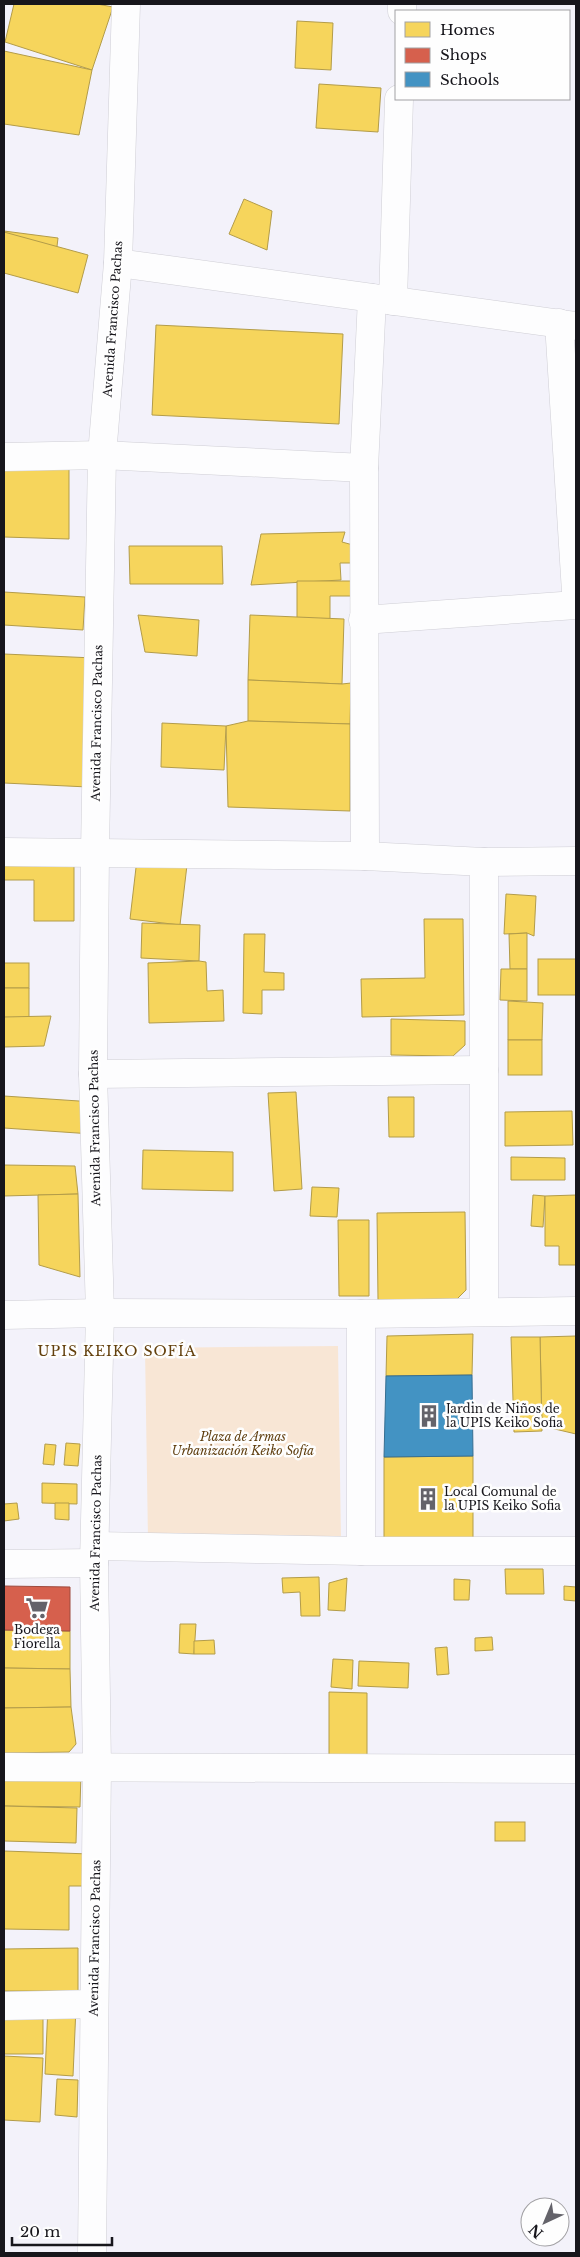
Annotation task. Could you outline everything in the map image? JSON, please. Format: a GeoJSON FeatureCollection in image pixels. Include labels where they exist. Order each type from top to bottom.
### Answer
{"type":"FeatureCollection","features":[{"type":"Feature","properties":{"kind":"street","name":"Avenida Francisco Pachas"},"geometry":{"type":"LineString","coordinates":[[92,2253],[96,1766],[95,1555],[100,1313],[93,1074],[95,852],[102,455],[118,263],[126,4]]}},
{"type":"Feature","properties":{"kind":"street"},"geometry":{"type":"LineString","coordinates":[[365,856],[364,468],[382,300],[399,100]]}},
{"type":"Feature","properties":{"kind":"street"},"geometry":{"type":"LineString","coordinates":[[118,263],[568,325],[576,592]]}},
{"type":"Feature","properties":{"kind":"street"},"geometry":{"type":"LineString","coordinates":[[4,457],[102,455],[364,468]]}},
{"type":"Feature","properties":{"kind":"street"},"geometry":{"type":"LineString","coordinates":[[364,620],[576,605]]}},
{"type":"Feature","properties":{"kind":"street"},"geometry":{"type":"LineString","coordinates":[[4,852],[365,856],[484,862],[576,861]]}},
{"type":"Feature","properties":{"kind":"street"},"geometry":{"type":"LineString","coordinates":[[484,862],[484,1311]]}},
{"type":"Feature","properties":{"kind":"street"},"geometry":{"type":"LineString","coordinates":[[93,1074],[484,1070]]}},
{"type":"Feature","properties":{"kind":"street"},"geometry":{"type":"LineString","coordinates":[[4,1315],[576,1311]]}},
{"type":"Feature","properties":{"kind":"street"},"geometry":{"type":"LineString","coordinates":[[361,1314],[361,1551]]}},
{"type":"Feature","properties":{"kind":"street"},"geometry":{"type":"LineString","coordinates":[[4,1564],[95,1555],[361,1551],[576,1551]]}},
{"type":"Feature","properties":{"kind":"street"},"geometry":{"type":"LineString","coordinates":[[4,1767],[576,1769]]}},
{"type":"Feature","properties":{"kind":"street"},"geometry":{"type":"LineString","coordinates":[[4,2006],[94,2004]]}},
{"type":"Feature","properties":{"kind":"green space","name":"Plaza de Armas Urbanización Keiko Sofía"},"geometry":{"type":"Polygon","coordinates":[[[338,1346],[341,1540],[148,1541],[145,1348],[338,1346]]]}},
{"type":"Feature","properties":{"kind":"building: Homes"},"geometry":{"type":"Polygon","coordinates":[[[14,4],[97,4],[113,7],[92,70],[5,42],[14,4]]]}},
{"type":"Feature","properties":{"kind":"building: Homes"},"geometry":{"type":"Polygon","coordinates":[[[297,21],[333,23],[331,70],[295,68],[297,21]]]}},
{"type":"Feature","properties":{"kind":"building: Homes"},"geometry":{"type":"Polygon","coordinates":[[[4,51],[92,70],[79,135],[4,124],[4,51]]]}},
{"type":"Feature","properties":{"kind":"building: Homes"},"geometry":{"type":"Polygon","coordinates":[[[319,84],[381,88],[378,132],[316,128],[319,84]]]}},
{"type":"Feature","properties":{"kind":"building: Homes"},"geometry":{"type":"Polygon","coordinates":[[[244,199],[272,211],[267,250],[229,234],[244,199]]]}},
{"type":"Feature","properties":{"kind":"building: Homes"},"geometry":{"type":"Polygon","coordinates":[[[4,231],[58,238],[54,272],[4,269],[4,231]]]}},
{"type":"Feature","properties":{"kind":"building: Homes"},"geometry":{"type":"Polygon","coordinates":[[[4,232],[88,255],[78,293],[4,273],[4,232]]]}},
{"type":"Feature","properties":{"kind":"building: Homes"},"geometry":{"type":"Polygon","coordinates":[[[156,325],[343,334],[339,424],[152,415],[156,325]]]}},
{"type":"Feature","properties":{"kind":"building: Homes"},"geometry":{"type":"Polygon","coordinates":[[[4,468],[69,469],[69,539],[4,537],[4,468]]]}},
{"type":"Feature","properties":{"kind":"building: Homes"},"geometry":{"type":"Polygon","coordinates":[[[345,532],[342,542],[353,545],[354,563],[340,563],[341,580],[251,585],[261,534],[345,532]]]}},
{"type":"Feature","properties":{"kind":"building: Homes"},"geometry":{"type":"Polygon","coordinates":[[[129,546],[222,546],[223,584],[130,584],[129,546]]]}},
{"type":"Feature","properties":{"kind":"building: Homes"},"geometry":{"type":"Polygon","coordinates":[[[297,581],[352,581],[352,596],[330,596],[330,619],[297,618],[297,581]]]}},
{"type":"Feature","properties":{"kind":"building: Homes"},"geometry":{"type":"Polygon","coordinates":[[[4,592],[85,597],[83,630],[4,625],[4,592]]]}},
{"type":"Feature","properties":{"kind":"building: Homes"},"geometry":{"type":"Polygon","coordinates":[[[138,615],[199,620],[197,656],[145,652],[138,615]]]}},
{"type":"Feature","properties":{"kind":"building: Homes"},"geometry":{"type":"Polygon","coordinates":[[[250,615],[344,619],[342,684],[248,680],[250,615]]]}},
{"type":"Feature","properties":{"kind":"building: Homes"},"geometry":{"type":"Polygon","coordinates":[[[4,654],[94,658],[88,787],[4,783],[4,654]]]}},
{"type":"Feature","properties":{"kind":"building: Homes"},"geometry":{"type":"Polygon","coordinates":[[[248,680],[351,683],[350,724],[248,721],[248,680]]]}},
{"type":"Feature","properties":{"kind":"building: Homes"},"geometry":{"type":"Polygon","coordinates":[[[248,721],[350,724],[350,811],[228,807],[226,726],[248,721]]]}},
{"type":"Feature","properties":{"kind":"building: Homes"},"geometry":{"type":"Polygon","coordinates":[[[162,723],[226,726],[224,770],[161,767],[162,723]]]}},
{"type":"Feature","properties":{"kind":"building: Homes"},"geometry":{"type":"Polygon","coordinates":[[[4,855],[74,855],[74,921],[34,921],[34,880],[4,880],[4,855]]]}},
{"type":"Feature","properties":{"kind":"building: Homes"},"geometry":{"type":"Polygon","coordinates":[[[137,859],[187,865],[180,925],[130,919],[137,859]]]}},
{"type":"Feature","properties":{"kind":"building: Homes"},"geometry":{"type":"Polygon","coordinates":[[[506,894],[536,896],[534,936],[527,933],[504,934],[506,894]]]}},
{"type":"Feature","properties":{"kind":"building: Homes"},"geometry":{"type":"Polygon","coordinates":[[[424,919],[463,919],[464,1015],[362,1017],[361,979],[425,978],[424,919]]]}},
{"type":"Feature","properties":{"kind":"building: Homes"},"geometry":{"type":"Polygon","coordinates":[[[142,923],[200,925],[199,961],[141,958],[142,923]]]}},
{"type":"Feature","properties":{"kind":"building: Homes"},"geometry":{"type":"Polygon","coordinates":[[[527,933],[527,969],[510,969],[509,934],[527,933]]]}},
{"type":"Feature","properties":{"kind":"building: Homes"},"geometry":{"type":"Polygon","coordinates":[[[244,934],[265,934],[264,972],[284,973],[284,990],[262,990],[262,1014],[243,1013],[244,934]]]}},
{"type":"Feature","properties":{"kind":"building: Homes"},"geometry":{"type":"Polygon","coordinates":[[[538,959],[576,959],[576,995],[538,995],[538,959]]]}},
{"type":"Feature","properties":{"kind":"building: Homes"},"geometry":{"type":"Polygon","coordinates":[[[206,962],[207,991],[223,990],[224,1021],[149,1023],[148,963],[206,962]]]}},
{"type":"Feature","properties":{"kind":"building: Homes"},"geometry":{"type":"Polygon","coordinates":[[[4,963],[29,963],[29,988],[4,988],[4,963]]]}},
{"type":"Feature","properties":{"kind":"building: Homes"},"geometry":{"type":"Polygon","coordinates":[[[501,969],[527,969],[527,1001],[500,1000],[501,969]]]}},
{"type":"Feature","properties":{"kind":"building: Homes"},"geometry":{"type":"Polygon","coordinates":[[[4,988],[29,988],[29,1023],[4,1022],[4,988]]]}},
{"type":"Feature","properties":{"kind":"building: Homes"},"geometry":{"type":"Polygon","coordinates":[[[508,1001],[543,1003],[542,1040],[508,1040],[508,1001]]]}},
{"type":"Feature","properties":{"kind":"building: Homes"},"geometry":{"type":"Polygon","coordinates":[[[51,1016],[44,1046],[4,1047],[4,1017],[51,1016]]]}},
{"type":"Feature","properties":{"kind":"building: Homes"},"geometry":{"type":"Polygon","coordinates":[[[391,1019],[465,1021],[465,1045],[453,1056],[391,1055],[391,1019]]]}},
{"type":"Feature","properties":{"kind":"building: Homes"},"geometry":{"type":"Polygon","coordinates":[[[508,1040],[542,1040],[542,1075],[508,1075],[508,1040]]]}},
{"type":"Feature","properties":{"kind":"building: Homes"},"geometry":{"type":"Polygon","coordinates":[[[296,1092],[302,1189],[274,1191],[268,1093],[296,1092]]]}},
{"type":"Feature","properties":{"kind":"building: Homes"},"geometry":{"type":"Polygon","coordinates":[[[4,1096],[94,1102],[92,1134],[4,1128],[4,1096]]]}},
{"type":"Feature","properties":{"kind":"building: Homes"},"geometry":{"type":"Polygon","coordinates":[[[388,1097],[414,1097],[414,1137],[389,1137],[388,1097]]]}},
{"type":"Feature","properties":{"kind":"building: Homes"},"geometry":{"type":"Polygon","coordinates":[[[572,1111],[573,1145],[505,1146],[505,1112],[572,1111]]]}},
{"type":"Feature","properties":{"kind":"building: Homes"},"geometry":{"type":"Polygon","coordinates":[[[143,1150],[233,1152],[233,1191],[142,1189],[143,1150]]]}},
{"type":"Feature","properties":{"kind":"building: Homes"},"geometry":{"type":"Polygon","coordinates":[[[511,1157],[565,1158],[565,1180],[511,1180],[511,1157]]]}},
{"type":"Feature","properties":{"kind":"building: Homes"},"geometry":{"type":"Polygon","coordinates":[[[4,1165],[75,1166],[78,1194],[4,1196],[4,1165]]]}},
{"type":"Feature","properties":{"kind":"building: Homes"},"geometry":{"type":"Polygon","coordinates":[[[312,1187],[339,1188],[337,1217],[310,1216],[312,1187]]]}},
{"type":"Feature","properties":{"kind":"building: Homes"},"geometry":{"type":"Polygon","coordinates":[[[78,1194],[80,1277],[39,1265],[38,1195],[78,1194]]]}},
{"type":"Feature","properties":{"kind":"building: Homes"},"geometry":{"type":"Polygon","coordinates":[[[533,1195],[545,1196],[543,1227],[531,1226],[533,1195]]]}},
{"type":"Feature","properties":{"kind":"building: Homes"},"geometry":{"type":"Polygon","coordinates":[[[576,1195],[576,1265],[559,1265],[559,1246],[545,1246],[545,1196],[576,1195]]]}},
{"type":"Feature","properties":{"kind":"building: Homes"},"geometry":{"type":"Polygon","coordinates":[[[465,1212],[466,1290],[457,1299],[378,1300],[377,1213],[465,1212]]]}},
{"type":"Feature","properties":{"kind":"building: Homes"},"geometry":{"type":"Polygon","coordinates":[[[338,1220],[369,1220],[369,1296],[339,1296],[338,1220]]]}},
{"type":"Feature","properties":{"kind":"building: Homes"},"geometry":{"type":"Polygon","coordinates":[[[473,1334],[472,1375],[386,1376],[387,1336],[473,1334]]]}},
{"type":"Feature","properties":{"kind":"building: Homes"},"geometry":{"type":"Polygon","coordinates":[[[576,1336],[576,1434],[542,1426],[540,1337],[576,1336]]]}},
{"type":"Feature","properties":{"kind":"building: Homes"},"geometry":{"type":"Polygon","coordinates":[[[511,1337],[540,1337],[542,1431],[514,1432],[511,1337]]]}},
{"type":"Feature","properties":{"kind":"building: Homes"},"geometry":{"type":"Polygon","coordinates":[[[66,1443],[80,1444],[78,1466],[64,1465],[66,1443]]]}},
{"type":"Feature","properties":{"kind":"building: Homes"},"geometry":{"type":"Polygon","coordinates":[[[45,1444],[56,1445],[54,1465],[43,1464],[45,1444]]]}},
{"type":"Feature","properties":{"kind":"building: Homes","name":"Local Comunal de la UPIS Keiko Sofia"},"geometry":{"type":"Polygon","coordinates":[[[473,1456],[473,1541],[384,1541],[384,1457],[473,1456]]]}},
{"type":"Feature","properties":{"kind":"building: Homes"},"geometry":{"type":"Polygon","coordinates":[[[42,1483],[77,1484],[77,1504],[42,1503],[42,1483]]]}},
{"type":"Feature","properties":{"kind":"building: Homes"},"geometry":{"type":"Polygon","coordinates":[[[17,1503],[19,1519],[4,1521],[4,1504],[17,1503]]]}},
{"type":"Feature","properties":{"kind":"building: Homes"},"geometry":{"type":"Polygon","coordinates":[[[55,1503],[69,1503],[69,1520],[55,1519],[55,1503]]]}},
{"type":"Feature","properties":{"kind":"building: Homes"},"geometry":{"type":"Polygon","coordinates":[[[505,1569],[543,1569],[544,1594],[506,1594],[505,1569]]]}},
{"type":"Feature","properties":{"kind":"building: Homes"},"geometry":{"type":"Polygon","coordinates":[[[319,1577],[320,1616],[301,1616],[300,1592],[283,1593],[282,1578],[319,1577]]]}},
{"type":"Feature","properties":{"kind":"building: Homes"},"geometry":{"type":"Polygon","coordinates":[[[347,1578],[345,1611],[328,1610],[329,1583],[347,1578]]]}},
{"type":"Feature","properties":{"kind":"building: Homes"},"geometry":{"type":"Polygon","coordinates":[[[454,1579],[470,1580],[469,1600],[454,1600],[454,1579]]]}},
{"type":"Feature","properties":{"kind":"building: Homes"},"geometry":{"type":"Polygon","coordinates":[[[564,1586],[576,1587],[576,1601],[564,1600],[564,1586]]]}},
{"type":"Feature","properties":{"kind":"building: Homes"},"geometry":{"type":"Polygon","coordinates":[[[180,1624],[196,1624],[194,1654],[179,1653],[180,1624]]]}},
{"type":"Feature","properties":{"kind":"building: Homes"},"geometry":{"type":"Polygon","coordinates":[[[4,1630],[70,1631],[70,1669],[4,1668],[4,1630]]]}},
{"type":"Feature","properties":{"kind":"building: Homes"},"geometry":{"type":"Polygon","coordinates":[[[492,1637],[493,1650],[475,1651],[475,1638],[492,1637]]]}},
{"type":"Feature","properties":{"kind":"building: Homes"},"geometry":{"type":"Polygon","coordinates":[[[214,1640],[215,1654],[194,1654],[194,1641],[214,1640]]]}},
{"type":"Feature","properties":{"kind":"building: Homes"},"geometry":{"type":"Polygon","coordinates":[[[447,1647],[449,1674],[437,1675],[435,1648],[447,1647]]]}},
{"type":"Feature","properties":{"kind":"building: Homes"},"geometry":{"type":"Polygon","coordinates":[[[333,1659],[353,1660],[352,1689],[331,1687],[333,1659]]]}},
{"type":"Feature","properties":{"kind":"building: Homes"},"geometry":{"type":"Polygon","coordinates":[[[359,1661],[409,1663],[408,1688],[358,1686],[359,1661]]]}},
{"type":"Feature","properties":{"kind":"building: Homes"},"geometry":{"type":"Polygon","coordinates":[[[4,1668],[70,1669],[71,1707],[4,1708],[4,1668]]]}},
{"type":"Feature","properties":{"kind":"building: Homes"},"geometry":{"type":"Polygon","coordinates":[[[329,1692],[367,1693],[367,1758],[329,1757],[329,1692]]]}},
{"type":"Feature","properties":{"kind":"building: Homes"},"geometry":{"type":"Polygon","coordinates":[[[71,1707],[76,1744],[69,1752],[4,1753],[4,1708],[71,1707]]]}},
{"type":"Feature","properties":{"kind":"building: Homes"},"geometry":{"type":"Polygon","coordinates":[[[4,1771],[81,1773],[80,1807],[4,1806],[4,1771]]]}},
{"type":"Feature","properties":{"kind":"building: Homes"},"geometry":{"type":"Polygon","coordinates":[[[4,1806],[77,1808],[76,1843],[4,1841],[4,1806]]]}},
{"type":"Feature","properties":{"kind":"building: Homes"},"geometry":{"type":"Polygon","coordinates":[[[495,1822],[525,1822],[525,1841],[495,1841],[495,1822]]]}},
{"type":"Feature","properties":{"kind":"building: Homes"},"geometry":{"type":"Polygon","coordinates":[[[4,1851],[90,1854],[89,1886],[69,1886],[69,1930],[4,1929],[4,1851]]]}},
{"type":"Feature","properties":{"kind":"building: Homes"},"geometry":{"type":"Polygon","coordinates":[[[78,1948],[78,1991],[4,1991],[4,1949],[78,1948]]]}},
{"type":"Feature","properties":{"kind":"building: Homes"},"geometry":{"type":"Polygon","coordinates":[[[48,2006],[76,2007],[73,2076],[45,2074],[48,2006]]]}},
{"type":"Feature","properties":{"kind":"building: Homes"},"geometry":{"type":"Polygon","coordinates":[[[4,2011],[43,2012],[43,2054],[4,2054],[4,2011]]]}},
{"type":"Feature","properties":{"kind":"building: Homes"},"geometry":{"type":"Polygon","coordinates":[[[4,2056],[43,2058],[40,2122],[4,2120],[4,2056]]]}},
{"type":"Feature","properties":{"kind":"building: Homes"},"geometry":{"type":"Polygon","coordinates":[[[57,2079],[78,2080],[77,2117],[55,2115],[57,2079]]]}},
{"type":"Feature","properties":{"kind":"building: Shops","name":"Bodega Fiorella"},"geometry":{"type":"Polygon","coordinates":[[[4,1586],[70,1587],[70,1631],[4,1630],[4,1586]]]}},
{"type":"Feature","properties":{"kind":"building: Schools","name":"Jardin de Niños de la UPIS Keiko Sofia"},"geometry":{"type":"Polygon","coordinates":[[[472,1375],[473,1456],[384,1457],[386,1376],[472,1375]]]}},
{"type":"Feature","properties":{"kind":"place","name":"Jardin de Niños de la UPIS Keiko Sofia"},"geometry":{"type":"Point","coordinates":[429,1416]}},
{"type":"Feature","properties":{"kind":"place","name":"Local Comunal de la UPIS Keiko Sofia"},"geometry":{"type":"Point","coordinates":[428,1499]}},
{"type":"Feature","properties":{"kind":"place","name":"Bodega Fiorella"},"geometry":{"type":"Point","coordinates":[37,1608]}},
{"type":"Feature","properties":{"kind":"district","name":"UPIS KEIKO SOFÍA"},"geometry":{"type":"Point","coordinates":[117,1351]}}]}
